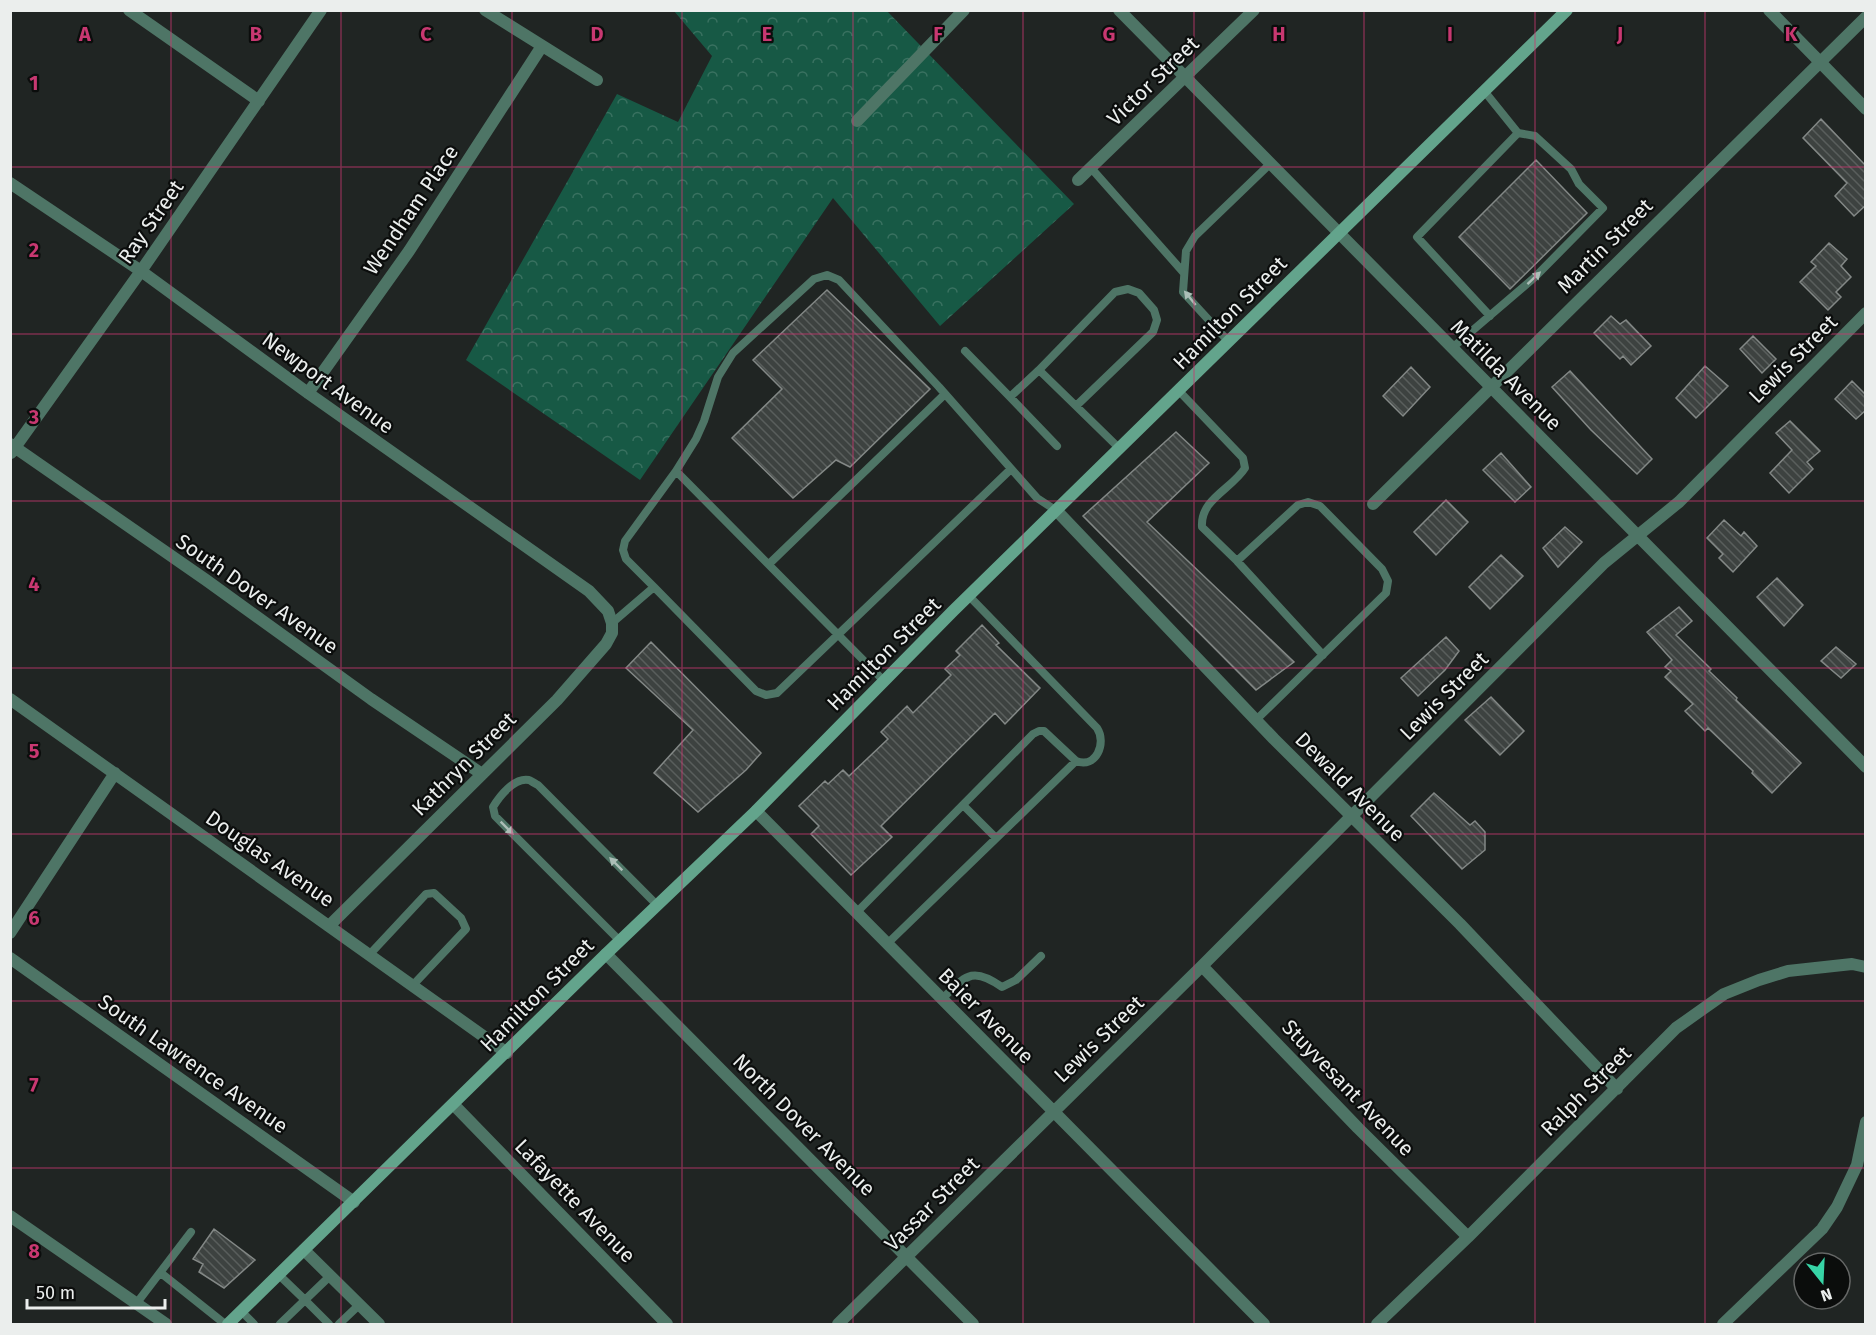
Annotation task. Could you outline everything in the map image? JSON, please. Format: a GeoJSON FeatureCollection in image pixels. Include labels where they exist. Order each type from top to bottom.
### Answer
{"type":"FeatureCollection","features":[{"type":"Feature","properties":{"kind":"street"},"geometry":{"type":"LineString","coordinates":[[129,10],[259,101]]}},
{"type":"Feature","properties":{"kind":"street","name":"Ray Street"},"geometry":{"type":"LineString","coordinates":[[12,449],[141,271],[321,10]]}},
{"type":"Feature","properties":{"kind":"street"},"geometry":{"type":"LineString","coordinates":[[485,10],[597,80]]}},
{"type":"Feature","properties":{"kind":"street"},"geometry":{"type":"LineString","coordinates":[[857,121],[964,10]]}},
{"type":"Feature","properties":{"kind":"street","name":"Matilda Avenue"},"geometry":{"type":"LineString","coordinates":[[1119,10],[1866,767]]}},
{"type":"Feature","properties":{"kind":"street","name":"Victor Street"},"geometry":{"type":"LineString","coordinates":[[1078,180],[1254,10]]}},
{"type":"Feature","properties":{"kind":"street","name":"Hamilton Street"},"geometry":{"type":"LineString","coordinates":[[226,1324],[756,811],[969,596],[1567,10]]}},
{"type":"Feature","properties":{"kind":"street"},"geometry":{"type":"LineString","coordinates":[[1769,10],[1866,109]]}},
{"type":"Feature","properties":{"kind":"street","name":"Martin Street"},"geometry":{"type":"LineString","coordinates":[[1373,504],[1866,17]]}},
{"type":"Feature","properties":{"kind":"street","name":"Wendham Place"},"geometry":{"type":"LineString","coordinates":[[308,393],[409,251],[542,46]]}},
{"type":"Feature","properties":{"kind":"street","name":"Newport Avenue"},"geometry":{"type":"LineString","coordinates":[[10,183],[141,271],[308,393],[589,591],[608,611],[612,623]]}},
{"type":"Feature","properties":{"kind":"street","name":"Lewis Street"},"geometry":{"type":"LineString","coordinates":[[1053,1112],[1605,563],[1679,502],[1866,313]]}},
{"type":"Feature","properties":{"kind":"street","name":"South Dover Avenue"},"geometry":{"type":"LineString","coordinates":[[12,449],[206,580],[371,699],[482,774]]}},
{"type":"Feature","properties":{"kind":"street","name":"Dewald Avenue"},"geometry":{"type":"LineString","coordinates":[[1057,511],[1256,720],[1460,924],[1617,1089]]}},
{"type":"Feature","properties":{"kind":"street","name":"Kathryn Street"},"geometry":{"type":"LineString","coordinates":[[330,925],[557,700],[606,644],[612,633],[612,623]]}},
{"type":"Feature","properties":{"kind":"street","name":"Douglas Avenue"},"geometry":{"type":"LineString","coordinates":[[10,699],[507,1053]]}},
{"type":"Feature","properties":{"kind":"street"},"geometry":{"type":"LineString","coordinates":[[10,933],[115,773]]}},
{"type":"Feature","properties":{"kind":"street","name":"Baier Avenue"},"geometry":{"type":"LineString","coordinates":[[756,811],[1264,1324]]}},
{"type":"Feature","properties":{"kind":"street","name":"North Dover Avenue"},"geometry":{"type":"LineString","coordinates":[[606,954],[973,1324]]}},
{"type":"Feature","properties":{"kind":"street","name":"South Lawrence Avenue"},"geometry":{"type":"LineString","coordinates":[[10,958],[354,1202]]}},
{"type":"Feature","properties":{"kind":"street","name":"Ralph Street"},"geometry":{"type":"LineString","coordinates":[[1377,1324],[1468,1237],[1676,1028],[1724,994],[1759,980],[1788,971],[1852,964],[1866,967]]}},
{"type":"Feature","properties":{"kind":"street","name":"Stuyvesant Avenue"},"geometry":{"type":"LineString","coordinates":[[1202,966],[1358,1128],[1468,1237]]}},
{"type":"Feature","properties":{"kind":"street","name":"Lafayette Avenue"},"geometry":{"type":"LineString","coordinates":[[454,1105],[667,1324]]}},
{"type":"Feature","properties":{"kind":"street","name":"Vassar Street"},"geometry":{"type":"LineString","coordinates":[[838,1324],[1053,1112]]}},
{"type":"Feature","properties":{"kind":"street"},"geometry":{"type":"LineString","coordinates":[[1724,1324],[1822,1229],[1837,1207],[1857,1165],[1866,1122]]}},
{"type":"Feature","properties":{"kind":"street"},"geometry":{"type":"LineString","coordinates":[[10,1216],[166,1324]]}},
{"type":"Feature","properties":{"kind":"street"},"geometry":{"type":"LineString","coordinates":[[304,1250],[379,1324]]}},
{"type":"Feature","properties":{"kind":"lane"},"geometry":{"type":"LineString","coordinates":[[1452,348],[1535,277],[1603,208],[1579,184],[1571,169],[1535,136],[1518,133],[1485,92]]}},
{"type":"Feature","properties":{"kind":"lane"},"geometry":{"type":"LineString","coordinates":[[1490,316],[1417,237],[1518,133]]}},
{"type":"Feature","properties":{"kind":"lane"},"geometry":{"type":"LineString","coordinates":[[1229,342],[1184,292],[1186,251],[1195,236],[1270,164]]}},
{"type":"Feature","properties":{"kind":"lane"},"geometry":{"type":"LineString","coordinates":[[1091,168],[1184,273]]}},
{"type":"Feature","properties":{"kind":"lane"},"geometry":{"type":"LineString","coordinates":[[1011,469],[777,693],[766,695],[756,691],[626,559],[623,550],[625,541],[696,439],[718,377],[733,353],[814,279],[827,276],[839,280],[945,394],[1037,498],[1057,511]]}},
{"type":"Feature","properties":{"kind":"lane"},"geometry":{"type":"LineString","coordinates":[[1010,397],[1040,370],[1115,292],[1128,289],[1138,293],[1154,310],[1157,320],[1153,332],[1076,406]]}},
{"type":"Feature","properties":{"kind":"lane"},"geometry":{"type":"LineString","coordinates":[[965,351],[1057,446]]}},
{"type":"Feature","properties":{"kind":"lane"},"geometry":{"type":"LineString","coordinates":[[1040,370],[1120,449]]}},
{"type":"Feature","properties":{"kind":"lane"},"geometry":{"type":"LineString","coordinates":[[1179,391],[1243,458],[1245,468],[1240,476],[1208,505],[1201,516],[1202,527],[1237,561],[1323,655]]}},
{"type":"Feature","properties":{"kind":"lane"},"geometry":{"type":"LineString","coordinates":[[769,564],[945,394]]}},
{"type":"Feature","properties":{"kind":"lane"},"geometry":{"type":"LineString","coordinates":[[675,471],[839,633],[884,681]]}},
{"type":"Feature","properties":{"kind":"lane"},"geometry":{"type":"LineString","coordinates":[[1237,561],[1298,505],[1308,502],[1320,506],[1382,569],[1388,581],[1386,593],[1256,720]]}},
{"type":"Feature","properties":{"kind":"lane"},"geometry":{"type":"LineString","coordinates":[[612,623],[654,587]]}},
{"type":"Feature","properties":{"kind":"lane"},"geometry":{"type":"LineString","coordinates":[[856,913],[1033,734],[1039,731],[1047,734],[1082,764],[1095,757],[1100,748],[1101,734],[969,596]]}},
{"type":"Feature","properties":{"kind":"lane"},"geometry":{"type":"LineString","coordinates":[[887,944],[1076,761]]}},
{"type":"Feature","properties":{"kind":"lane"},"geometry":{"type":"LineString","coordinates":[[620,941],[495,816],[493,807],[498,799],[517,781],[529,780],[538,785],[657,905]]}},
{"type":"Feature","properties":{"kind":"lane"},"geometry":{"type":"LineString","coordinates":[[963,805],[996,838]]}},
{"type":"Feature","properties":{"kind":"lane"},"geometry":{"type":"LineString","coordinates":[[369,954],[426,894],[434,893],[461,918],[466,929],[413,985]]}},
{"type":"Feature","properties":{"kind":"lane"},"geometry":{"type":"LineString","coordinates":[[942,999],[966,977],[976,974],[993,980],[1002,987],[1009,985],[1041,956]]}},
{"type":"Feature","properties":{"kind":"lane"},"geometry":{"type":"LineString","coordinates":[[136,1304],[191,1232]]}},
{"type":"Feature","properties":{"kind":"lane"},"geometry":{"type":"LineString","coordinates":[[161,1273],[226,1324]]}},
{"type":"Feature","properties":{"kind":"lane"},"geometry":{"type":"LineString","coordinates":[[279,1275],[329,1324]]}},
{"type":"Feature","properties":{"kind":"lane"},"geometry":{"type":"LineString","coordinates":[[280,1324],[330,1276]]}},
{"type":"Feature","properties":{"kind":"lane"},"geometry":{"type":"LineString","coordinates":[[339,1324],[359,1305]]}},
{"type":"Feature","properties":{"kind":"lane"},"geometry":{"type":"LineString","coordinates":[[241,1311],[254,1324]]}},
{"type":"Feature","properties":{"kind":"green space"},"geometry":{"type":"Polygon","coordinates":[[[674,11],[887,11],[1074,204],[940,326],[833,198],[640,480],[466,360],[617,94],[678,122],[712,56],[674,11]]]}},
{"type":"Feature","properties":{"kind":"building"},"geometry":{"type":"Polygon","coordinates":[[[1821,119],[1866,166],[1866,205],[1854,216],[1835,196],[1847,183],[1803,138],[1821,119]]]}},
{"type":"Feature","properties":{"kind":"building"},"geometry":{"type":"Polygon","coordinates":[[[1536,160],[1587,213],[1510,289],[1459,237],[1536,160]]]}},
{"type":"Feature","properties":{"kind":"building"},"geometry":{"type":"Polygon","coordinates":[[[1829,243],[1847,259],[1841,266],[1851,277],[1836,292],[1841,297],[1828,310],[1800,282],[1816,266],[1811,262],[1829,243]]]}},
{"type":"Feature","properties":{"kind":"building"},"geometry":{"type":"Polygon","coordinates":[[[827,290],[930,389],[850,467],[836,460],[793,498],[732,438],[782,389],[753,360],[827,290]]]}},
{"type":"Feature","properties":{"kind":"building"},"geometry":{"type":"Polygon","coordinates":[[[1611,316],[1620,324],[1626,320],[1651,346],[1631,365],[1623,356],[1620,359],[1594,333],[1611,316]]]}},
{"type":"Feature","properties":{"kind":"building"},"geometry":{"type":"Polygon","coordinates":[[[1753,336],[1776,359],[1762,373],[1740,349],[1753,336]]]}},
{"type":"Feature","properties":{"kind":"building"},"geometry":{"type":"Polygon","coordinates":[[[1705,366],[1728,386],[1696,418],[1676,398],[1705,366]]]}},
{"type":"Feature","properties":{"kind":"building"},"geometry":{"type":"Polygon","coordinates":[[[1411,367],[1430,387],[1403,416],[1383,396],[1411,367]]]}},
{"type":"Feature","properties":{"kind":"building"},"geometry":{"type":"Polygon","coordinates":[[[1570,371],[1652,459],[1637,474],[1591,430],[1552,387],[1570,371]]]}},
{"type":"Feature","properties":{"kind":"building"},"geometry":{"type":"Polygon","coordinates":[[[1852,381],[1866,395],[1866,410],[1856,419],[1835,399],[1852,381]]]}},
{"type":"Feature","properties":{"kind":"building"},"geometry":{"type":"Polygon","coordinates":[[[1790,421],[1820,451],[1807,462],[1813,469],[1789,493],[1770,473],[1792,450],[1776,433],[1790,421]]]}},
{"type":"Feature","properties":{"kind":"building"},"geometry":{"type":"Polygon","coordinates":[[[1176,432],[1209,463],[1147,522],[1294,662],[1256,690],[1083,516],[1176,432]]]}},
{"type":"Feature","properties":{"kind":"building"},"geometry":{"type":"Polygon","coordinates":[[[1501,453],[1531,487],[1515,502],[1483,470],[1501,453]]]}},
{"type":"Feature","properties":{"kind":"building"},"geometry":{"type":"Polygon","coordinates":[[[1446,500],[1468,522],[1436,555],[1414,532],[1446,500]]]}},
{"type":"Feature","properties":{"kind":"building"},"geometry":{"type":"Polygon","coordinates":[[[1724,520],[1741,536],[1744,532],[1757,546],[1733,572],[1719,558],[1723,554],[1707,538],[1724,520]]]}},
{"type":"Feature","properties":{"kind":"building"},"geometry":{"type":"Polygon","coordinates":[[[1565,527],[1582,542],[1558,567],[1543,548],[1565,527]]]}},
{"type":"Feature","properties":{"kind":"building"},"geometry":{"type":"Polygon","coordinates":[[[1501,555],[1523,576],[1490,609],[1469,587],[1501,555]]]}},
{"type":"Feature","properties":{"kind":"building"},"geometry":{"type":"Polygon","coordinates":[[[1777,578],[1803,605],[1784,626],[1757,597],[1777,578]]]}},
{"type":"Feature","properties":{"kind":"building"},"geometry":{"type":"Polygon","coordinates":[[[1679,607],[1692,621],[1676,635],[1711,669],[1709,671],[1737,698],[1736,700],[1801,763],[1772,793],[1752,773],[1753,771],[1708,728],[1705,731],[1685,711],[1693,704],[1665,677],[1671,671],[1665,667],[1672,660],[1647,632],[1679,607]]]}},
{"type":"Feature","properties":{"kind":"building"},"geometry":{"type":"Polygon","coordinates":[[[982,625],[999,643],[996,645],[1040,688],[1005,724],[995,713],[881,826],[892,837],[851,875],[811,834],[819,826],[799,806],[825,781],[828,784],[843,770],[849,776],[888,739],[881,732],[907,706],[913,713],[951,675],[945,669],[960,655],[956,651],[982,625]]]}},
{"type":"Feature","properties":{"kind":"building"},"geometry":{"type":"Polygon","coordinates":[[[1446,637],[1459,651],[1445,670],[1418,696],[1401,678],[1446,637]]]}},
{"type":"Feature","properties":{"kind":"building"},"geometry":{"type":"Polygon","coordinates":[[[651,642],[761,753],[746,770],[698,812],[654,773],[693,730],[626,668],[651,642]]]}},
{"type":"Feature","properties":{"kind":"building"},"geometry":{"type":"Polygon","coordinates":[[[1836,647],[1856,664],[1841,678],[1821,661],[1836,647]]]}},
{"type":"Feature","properties":{"kind":"building"},"geometry":{"type":"Polygon","coordinates":[[[1491,697],[1524,731],[1500,755],[1465,720],[1491,697]]]}},
{"type":"Feature","properties":{"kind":"building"},"geometry":{"type":"Polygon","coordinates":[[[1434,793],[1470,825],[1475,821],[1485,832],[1485,850],[1462,869],[1411,816],[1434,793]]]}},
{"type":"Feature","properties":{"kind":"building"},"geometry":{"type":"Polygon","coordinates":[[[214,1229],[255,1260],[224,1288],[199,1272],[203,1264],[193,1259],[214,1229]]]}}]}
